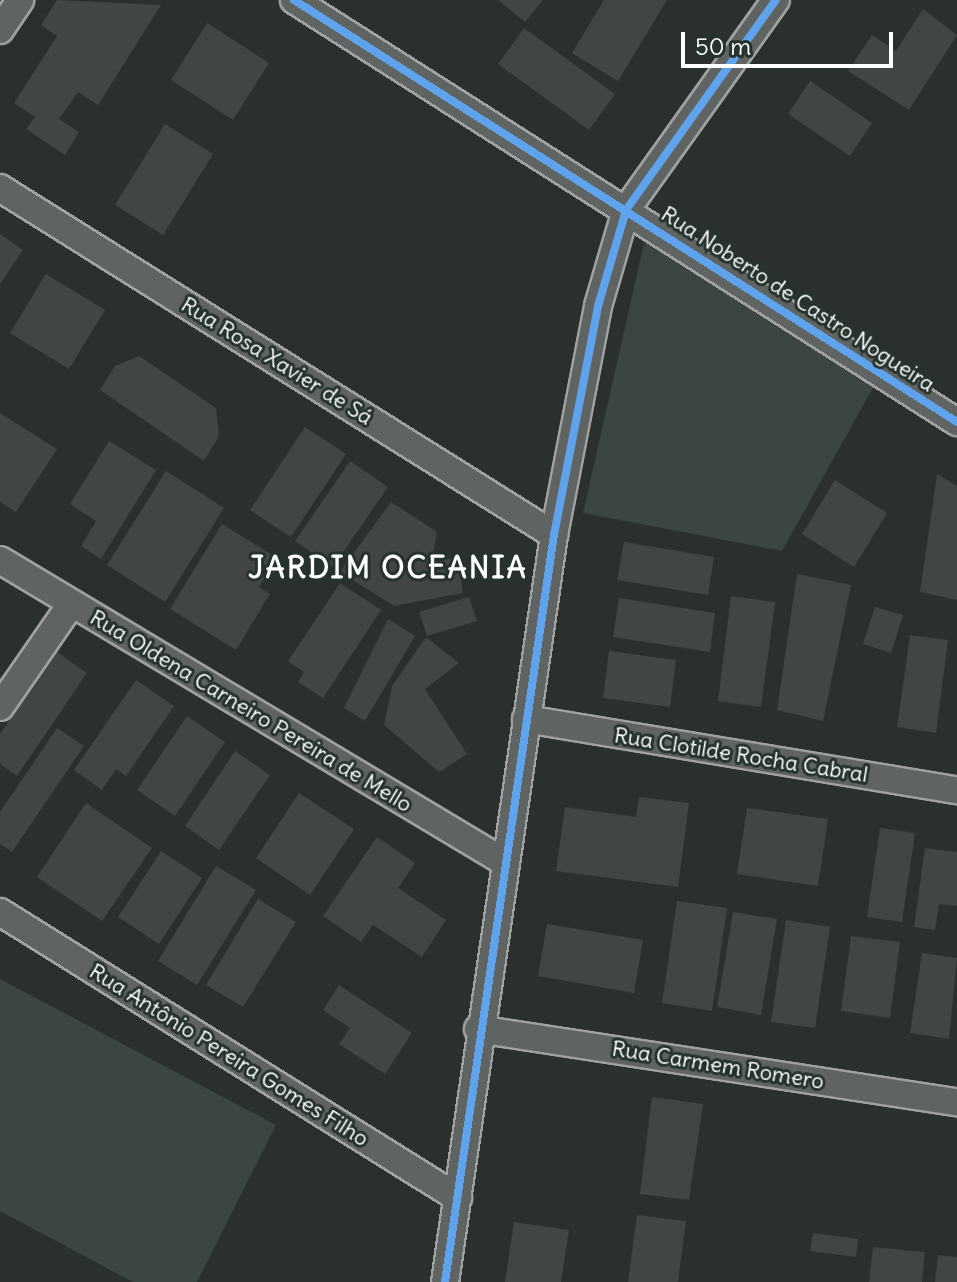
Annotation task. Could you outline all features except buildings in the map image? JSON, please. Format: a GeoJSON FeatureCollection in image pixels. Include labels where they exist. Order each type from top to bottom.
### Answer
{"type":"FeatureCollection","features":[{"type":"Feature","properties":{"kind":"street"},"geometry":{"type":"LineString","coordinates":[[0,30],[20,0]]}},
{"type":"Feature","properties":{"kind":"street","name":"Rua Noberto de Castro Nogueira"},"geometry":{"type":"LineString","coordinates":[[294,0],[957,422]]}},
{"type":"Feature","properties":{"kind":"street"},"geometry":{"type":"LineString","coordinates":[[445,1282],[478,1029],[554,535],[598,306],[626,210],[776,0]]}},
{"type":"Feature","properties":{"kind":"street","name":"Rua Rosa Xavier de Sá"},"geometry":{"type":"LineString","coordinates":[[0,188],[554,535]]}},
{"type":"Feature","properties":{"kind":"street","name":"Rua Oldena Carneiro Pereira de Mello"},"geometry":{"type":"LineString","coordinates":[[0,560],[503,861]]}},
{"type":"Feature","properties":{"kind":"street"},"geometry":{"type":"LineString","coordinates":[[0,707],[72,603]]}},
{"type":"Feature","properties":{"kind":"street","name":"Rua Clotilde Rocha Cabral"},"geometry":{"type":"LineString","coordinates":[[526,719],[957,790]]}},
{"type":"Feature","properties":{"kind":"street","name":"Rua Antônio Pereira Gomes Filho"},"geometry":{"type":"LineString","coordinates":[[0,912],[458,1198]]}},
{"type":"Feature","properties":{"kind":"street","name":"Rua Carmem Romero"},"geometry":{"type":"LineString","coordinates":[[478,1029],[957,1102]]}},
{"type":"Feature","properties":{"kind":"shaded area"},"geometry":{"type":"Polygon","coordinates":[[[645,239],[875,384],[782,551],[583,513],[645,239]]]}},
{"type":"Feature","properties":{"kind":"shaded area"},"geometry":{"type":"Polygon","coordinates":[[[0,979],[276,1125],[197,1282],[133,1282],[0,1211],[0,979]]]}},
{"type":"Feature","properties":{"kind":"cycle path"},"geometry":{"type":"LineString","coordinates":[[294,0],[957,422]]}},
{"type":"Feature","properties":{"kind":"cycle path"},"geometry":{"type":"LineString","coordinates":[[445,1282],[554,535],[598,306],[626,210],[776,0]]}},
{"type":"Feature","properties":{"kind":"district","name":"JARDIM OCEANIA"},"geometry":{"type":"Point","coordinates":[388,567]}}]}
